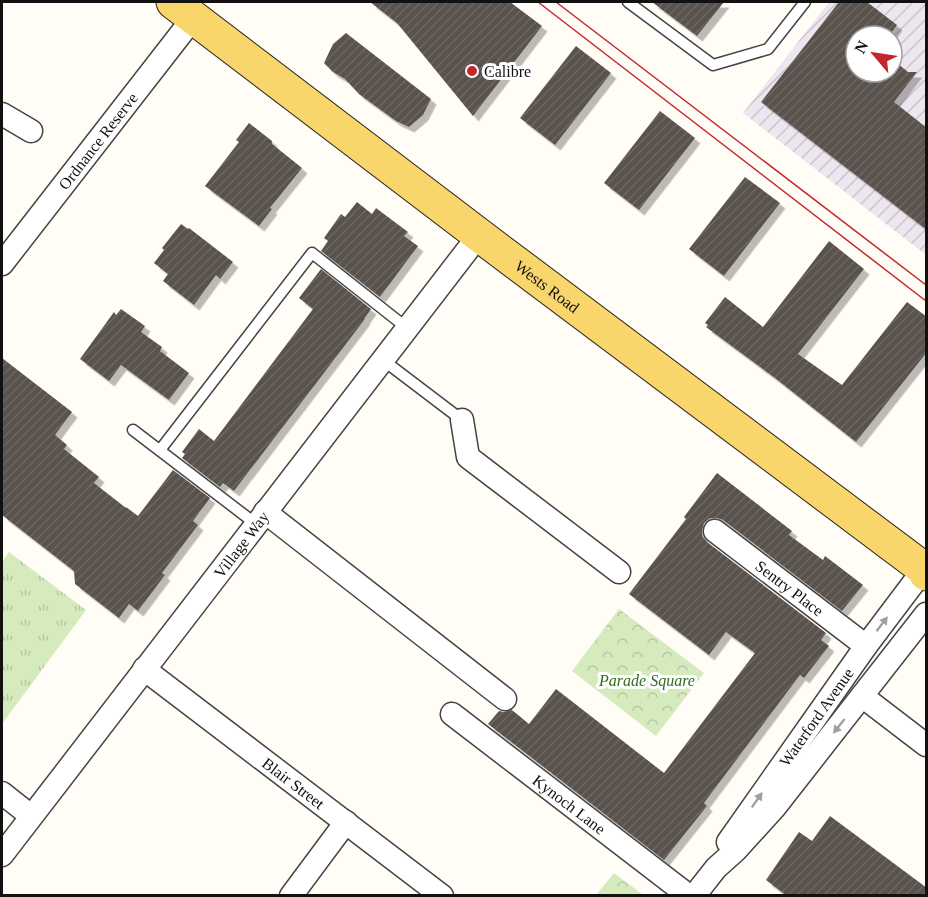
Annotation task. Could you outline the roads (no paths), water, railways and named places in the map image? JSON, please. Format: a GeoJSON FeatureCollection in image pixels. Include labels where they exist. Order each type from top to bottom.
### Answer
{"type":"FeatureCollection","features":[{"type":"Feature","properties":{"kind":"main road","name":"Wests Road"},"geometry":{"type":"LineString","coordinates":[[183,9],[926,571]]}},
{"type":"Feature","properties":{"kind":"street","name":"Ordnance Reserve"},"geometry":{"type":"LineString","coordinates":[[2,264],[183,9]]}},
{"type":"Feature","properties":{"kind":"street"},"geometry":{"type":"LineString","coordinates":[[2,114],[32,131]]}},
{"type":"Feature","properties":{"kind":"street","name":"Village Way"},"geometry":{"type":"LineString","coordinates":[[2,855],[479,235]]}},
{"type":"Feature","properties":{"kind":"street"},"geometry":{"type":"LineString","coordinates":[[462,420],[468,457],[619,572]]}},
{"type":"Feature","properties":{"kind":"street"},"geometry":{"type":"LineString","coordinates":[[261,518],[505,699]]}},
{"type":"Feature","properties":{"kind":"street","name":"Sentry Place"},"geometry":{"type":"LineString","coordinates":[[715,531],[866,646]]}},
{"type":"Feature","properties":{"kind":"street","name":"Waterford Avenue"},"geometry":{"type":"LineString","coordinates":[[694,896],[716,867],[731,835],[866,646],[926,571]]}},
{"type":"Feature","properties":{"kind":"street","name":"Waterford Avenue"},"geometry":{"type":"LineString","coordinates":[[716,867],[735,851],[775,807],[927,614]]}},
{"type":"Feature","properties":{"kind":"street","name":"Blair Street"},"geometry":{"type":"LineString","coordinates":[[144,669],[442,896]]}},
{"type":"Feature","properties":{"kind":"street"},"geometry":{"type":"LineString","coordinates":[[862,696],[927,745]]}},
{"type":"Feature","properties":{"kind":"street","name":"Kynoch Lane"},"geometry":{"type":"LineString","coordinates":[[452,714],[689,896]]}},
{"type":"Feature","properties":{"kind":"street"},"geometry":{"type":"LineString","coordinates":[[2,794],[32,816]]}},
{"type":"Feature","properties":{"kind":"street"},"geometry":{"type":"LineString","coordinates":[[291,896],[346,822]]}},
{"type":"Feature","properties":{"kind":"lane"},"geometry":{"type":"LineString","coordinates":[[628,2],[713,65],[768,49],[805,2]]}},
{"type":"Feature","properties":{"kind":"lane"},"geometry":{"type":"LineString","coordinates":[[159,450],[312,253],[407,328]]}},
{"type":"Feature","properties":{"kind":"lane"},"geometry":{"type":"LineString","coordinates":[[383,360],[462,420]]}},
{"type":"Feature","properties":{"kind":"lane"},"geometry":{"type":"LineString","coordinates":[[134,430],[159,450],[261,518]]}},
{"type":"Feature","properties":{"kind":"tram line"},"geometry":{"type":"LineString","coordinates":[[538,2],[926,301]]}},
{"type":"Feature","properties":{"kind":"tram line"},"geometry":{"type":"LineString","coordinates":[[556,2],[926,285]]}},
{"type":"Feature","properties":{"kind":"place","name":"Calibre"},"geometry":{"type":"Point","coordinates":[472,71]}},
{"type":"Feature","properties":{"kind":"park label","name":"Parade Square"},"geometry":{"type":"Point","coordinates":[647,680]}}]}
